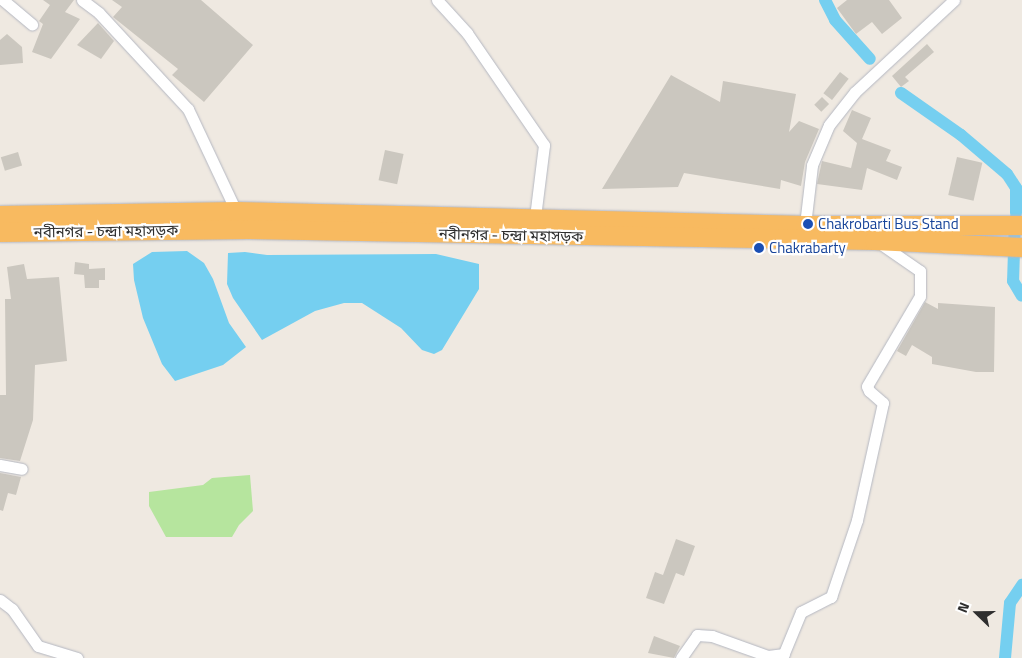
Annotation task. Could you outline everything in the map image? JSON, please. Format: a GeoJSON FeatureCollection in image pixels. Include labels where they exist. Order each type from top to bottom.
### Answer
{"type":"FeatureCollection","features":[{"type":"Feature","properties":{"kind":"highway","name":"নবীনগর - চন্দ্রা মহাসড়ক"},"geometry":{"type":"LineString","coordinates":[[0,215],[236,211],[535,217],[603,228],[1022,247]]}},
{"type":"Feature","properties":{"kind":"highway","name":"নবীনগর - চন্দ্রা মহাসড়ক"},"geometry":{"type":"LineString","coordinates":[[0,232],[248,228],[1022,225]]}},
{"type":"Feature","properties":{"kind":"street"},"geometry":{"type":"LineString","coordinates":[[2,0],[32,24]]}},
{"type":"Feature","properties":{"kind":"street"},"geometry":{"type":"LineString","coordinates":[[82,0],[99,13],[188,109],[236,211]]}},
{"type":"Feature","properties":{"kind":"street"},"geometry":{"type":"LineString","coordinates":[[437,0],[467,33],[544,145],[535,217]]}},
{"type":"Feature","properties":{"kind":"street"},"geometry":{"type":"LineString","coordinates":[[805,225],[812,165],[829,125],[855,92],[954,0]]}},
{"type":"Feature","properties":{"kind":"street"},"geometry":{"type":"LineString","coordinates":[[681,658],[697,635],[712,636],[768,656],[783,656],[801,612],[831,597],[857,520],[884,403],[869,391],[868,386],[920,296],[920,271],[874,240]]}},
{"type":"Feature","properties":{"kind":"street"},"geometry":{"type":"LineString","coordinates":[[0,465],[22,469]]}},
{"type":"Feature","properties":{"kind":"street"},"geometry":{"type":"LineString","coordinates":[[0,600],[12,609],[38,646],[78,658]]}},
{"type":"Feature","properties":{"kind":"green space"},"geometry":{"type":"Polygon","coordinates":[[[250,475],[253,511],[239,525],[232,537],[166,537],[149,506],[149,492],[203,485],[212,478],[250,475]]]}},
{"type":"Feature","properties":{"kind":"water"},"geometry":{"type":"Polygon","coordinates":[[[187,251],[204,263],[213,279],[229,323],[246,347],[223,365],[175,381],[162,364],[143,318],[134,280],[133,264],[152,252],[187,251]]]}},
{"type":"Feature","properties":{"kind":"water"},"geometry":{"type":"Polygon","coordinates":[[[245,252],[267,255],[436,254],[479,264],[479,289],[442,350],[434,354],[422,350],[401,328],[362,303],[344,303],[315,311],[262,340],[233,298],[227,284],[228,253],[245,252]]]}},
{"type":"Feature","properties":{"kind":"building"},"geometry":{"type":"Polygon","coordinates":[[[43,0],[74,0],[65,12],[80,19],[51,59],[32,52],[43,24],[39,21],[50,5],[43,0]]]}},
{"type":"Feature","properties":{"kind":"building"},"geometry":{"type":"Polygon","coordinates":[[[112,0],[201,0],[253,45],[204,102],[172,75],[178,69],[113,17],[122,7],[112,0]]]}},
{"type":"Feature","properties":{"kind":"building"},"geometry":{"type":"Polygon","coordinates":[[[847,0],[889,0],[902,18],[882,34],[872,22],[856,34],[837,8],[847,0]]]}},
{"type":"Feature","properties":{"kind":"building"},"geometry":{"type":"Polygon","coordinates":[[[98,23],[114,41],[101,59],[77,45],[98,23]]]}},
{"type":"Feature","properties":{"kind":"building"},"geometry":{"type":"Polygon","coordinates":[[[7,34],[22,47],[23,63],[0,65],[0,40],[7,34]]]}},
{"type":"Feature","properties":{"kind":"building"},"geometry":{"type":"Polygon","coordinates":[[[927,44],[934,52],[905,77],[909,81],[901,87],[892,76],[927,44]]]}},
{"type":"Feature","properties":{"kind":"building"},"geometry":{"type":"Polygon","coordinates":[[[840,72],[849,79],[832,100],[823,93],[840,72]]]}},
{"type":"Feature","properties":{"kind":"building"},"geometry":{"type":"Polygon","coordinates":[[[671,75],[720,102],[723,81],[796,94],[789,132],[799,121],[819,129],[805,162],[801,186],[781,180],[780,189],[684,173],[678,187],[602,189],[671,75]]]}},
{"type":"Feature","properties":{"kind":"building"},"geometry":{"type":"Polygon","coordinates":[[[822,97],[829,104],[821,112],[814,105],[822,97]]]}},
{"type":"Feature","properties":{"kind":"building"},"geometry":{"type":"Polygon","coordinates":[[[852,110],[871,118],[862,139],[891,150],[886,161],[902,167],[897,180],[867,168],[862,190],[817,184],[822,161],[851,168],[857,143],[843,131],[852,110]]]}},
{"type":"Feature","properties":{"kind":"building"},"geometry":{"type":"Polygon","coordinates":[[[385,150],[404,154],[397,184],[379,180],[385,150]]]}},
{"type":"Feature","properties":{"kind":"building"},"geometry":{"type":"Polygon","coordinates":[[[18,152],[22,165],[5,171],[1,157],[18,152]]]}},
{"type":"Feature","properties":{"kind":"building"},"geometry":{"type":"Polygon","coordinates":[[[957,157],[982,163],[974,201],[948,195],[957,157]]]}},
{"type":"Feature","properties":{"kind":"building"},"geometry":{"type":"Polygon","coordinates":[[[75,262],[89,264],[89,269],[105,268],[105,280],[99,280],[99,288],[85,288],[84,275],[74,274],[75,262]]]}},
{"type":"Feature","properties":{"kind":"building"},"geometry":{"type":"Polygon","coordinates":[[[24,264],[27,279],[59,277],[67,361],[35,365],[33,420],[20,461],[0,458],[0,395],[6,395],[5,299],[11,299],[7,267],[24,264]]]}},
{"type":"Feature","properties":{"kind":"building"},"geometry":{"type":"Polygon","coordinates":[[[925,302],[938,309],[938,303],[995,307],[994,372],[976,372],[932,364],[932,357],[912,345],[906,356],[897,351],[925,302]]]}},
{"type":"Feature","properties":{"kind":"building"},"geometry":{"type":"Polygon","coordinates":[[[0,473],[21,477],[16,495],[8,493],[3,511],[0,510],[0,473]]]}},
{"type":"Feature","properties":{"kind":"building"},"geometry":{"type":"Polygon","coordinates":[[[676,539],[695,546],[684,576],[676,573],[664,604],[646,598],[655,572],[663,575],[676,539]]]}},
{"type":"Feature","properties":{"kind":"building"},"geometry":{"type":"Polygon","coordinates":[[[654,636],[680,646],[674,658],[648,653],[654,636]]]}},
{"type":"Feature","properties":{"kind":"waterway"},"geometry":{"type":"LineString","coordinates":[[825,0],[835,20],[870,59]]}},
{"type":"Feature","properties":{"kind":"waterway"},"geometry":{"type":"LineString","coordinates":[[901,93],[961,135],[1007,174],[1016,188],[1016,213]]}},
{"type":"Feature","properties":{"kind":"waterway"},"geometry":{"type":"LineString","coordinates":[[1015,219],[1013,281],[1022,296]]}},
{"type":"Feature","properties":{"kind":"waterway"},"geometry":{"type":"LineString","coordinates":[[1005,658],[1010,603],[1022,585]]}},
{"type":"Feature","properties":{"kind":"place","name":"Chakrobarti Bus Stand"},"geometry":{"type":"Point","coordinates":[808,224]}},
{"type":"Feature","properties":{"kind":"place","name":"Chakrabarty"},"geometry":{"type":"Point","coordinates":[759,248]}}]}
